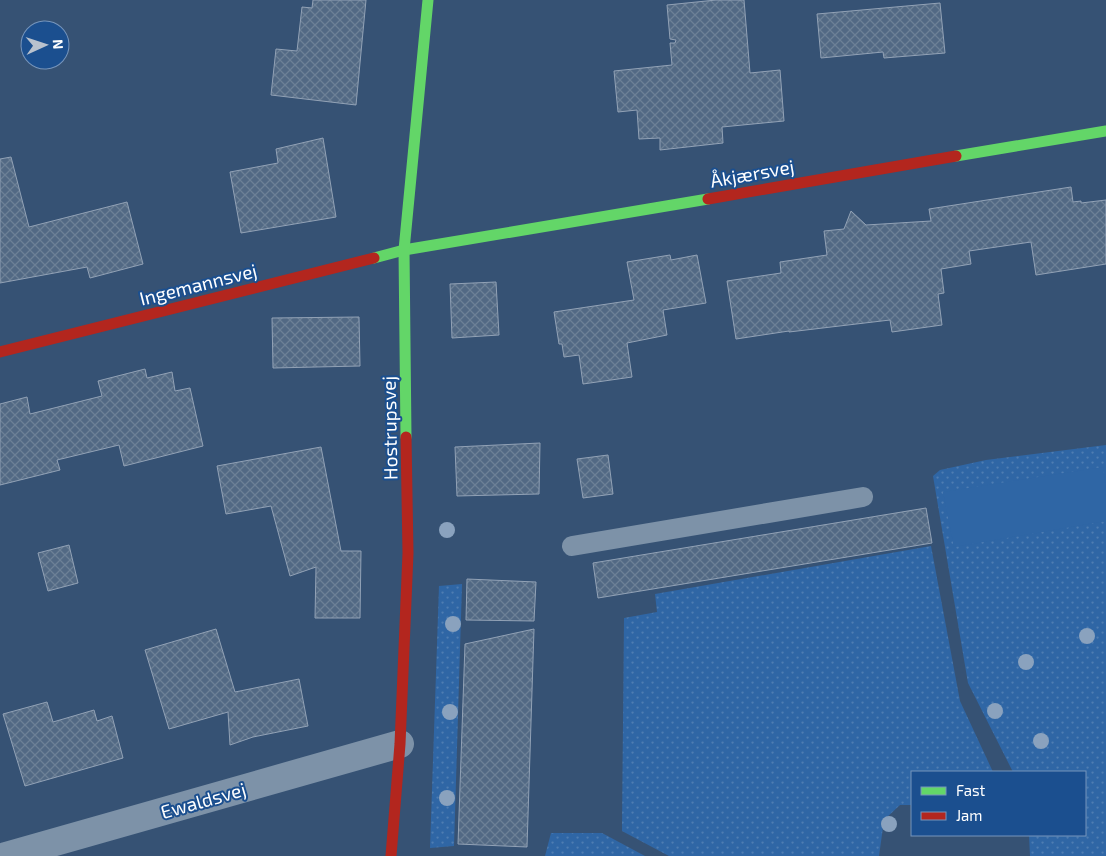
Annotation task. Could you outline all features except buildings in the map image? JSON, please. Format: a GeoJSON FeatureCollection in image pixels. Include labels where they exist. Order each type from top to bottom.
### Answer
{"type":"FeatureCollection","features":[{"type":"Feature","properties":{"kind":"street","name":"Hostrupsvej"},"geometry":{"type":"LineString","coordinates":[[391,856],[400,744],[408,553],[404,250],[428,0]]}},
{"type":"Feature","properties":{"kind":"street","name":"Åkjærsvej"},"geometry":{"type":"LineString","coordinates":[[404,250],[1106,131]]}},
{"type":"Feature","properties":{"kind":"street","name":"Ingemannsvej"},"geometry":{"type":"LineString","coordinates":[[0,352],[404,250]]}},
{"type":"Feature","properties":{"kind":"street","name":"Ewaldsvej"},"geometry":{"type":"LineString","coordinates":[[6,856],[400,744]]}},
{"type":"Feature","properties":{"kind":"lane"},"geometry":{"type":"LineString","coordinates":[[572,546],[863,497]]}},
{"type":"Feature","properties":{"kind":"shaded area"},"geometry":{"type":"Polygon","coordinates":[[[1106,445],[1106,856],[1030,856],[1029,836],[1086,836],[1086,771],[1012,771],[968,683],[933,476],[940,470],[986,460],[1106,445]]]}},
{"type":"Feature","properties":{"kind":"shaded area"},"geometry":{"type":"Polygon","coordinates":[[[1103,467],[1106,490],[1106,521],[954,547],[943,492],[1103,467]]]}},
{"type":"Feature","properties":{"kind":"shaded area"},"geometry":{"type":"Polygon","coordinates":[[[931,546],[960,701],[993,771],[911,771],[911,805],[900,805],[884,820],[879,856],[669,856],[622,831],[624,618],[657,612],[655,594],[931,546]]]}},
{"type":"Feature","properties":{"kind":"shaded area"},"geometry":{"type":"Polygon","coordinates":[[[462,584],[454,846],[430,848],[439,586],[462,584]]]}},
{"type":"Feature","properties":{"kind":"shaded area"},"geometry":{"type":"Polygon","coordinates":[[[551,833],[602,833],[645,856],[545,856],[551,833]]]}},
{"type":"Feature","properties":{"kind":"traffic: fast"},"geometry":{"type":"LineString","coordinates":[[406,437],[404,250],[428,0]]}},
{"type":"Feature","properties":{"kind":"traffic: fast"},"geometry":{"type":"LineString","coordinates":[[956,156],[1106,131]]}},
{"type":"Feature","properties":{"kind":"traffic: fast"},"geometry":{"type":"LineString","coordinates":[[374,258],[404,250],[708,199]]}},
{"type":"Feature","properties":{"kind":"traffic: jam"},"geometry":{"type":"LineString","coordinates":[[708,199],[956,156]]}},
{"type":"Feature","properties":{"kind":"traffic: jam"},"geometry":{"type":"LineString","coordinates":[[0,352],[374,258]]}},
{"type":"Feature","properties":{"kind":"traffic: jam"},"geometry":{"type":"LineString","coordinates":[[391,856],[400,744],[408,553],[406,437]]}}]}
